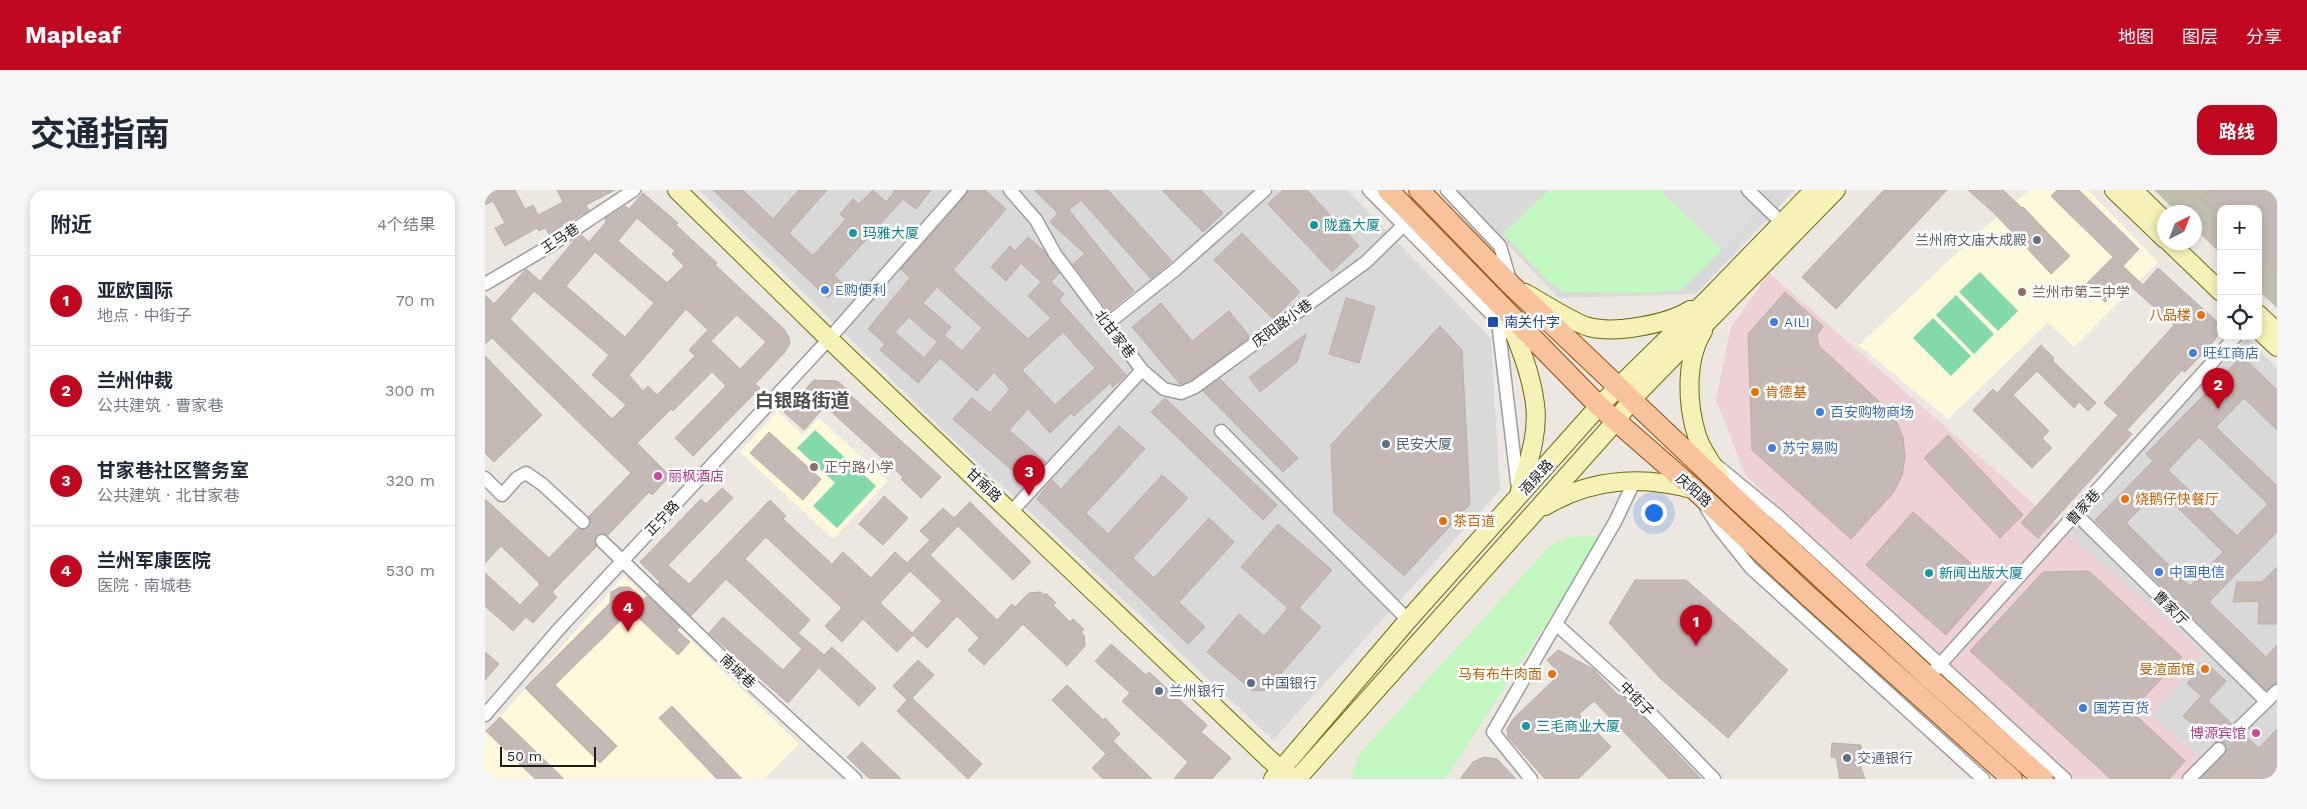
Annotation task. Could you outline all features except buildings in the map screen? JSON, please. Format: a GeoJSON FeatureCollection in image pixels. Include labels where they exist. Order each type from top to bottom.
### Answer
{"type":"FeatureCollection","features":[{"type":"Feature","properties":{"kind":"main road","name":"甘南路"},"geometry":{"type":"LineString","coordinates":[[677,190],[829,339],[1012,511],[1269,759],[1283,776]]}},
{"type":"Feature","properties":{"kind":"main road","name":"庆阳路"},"geometry":{"type":"LineString","coordinates":[[1388,190],[1409,220],[1502,316],[1616,422],[1695,490],[1807,595],[2012,779]]}},
{"type":"Feature","properties":{"kind":"main road","name":"庆阳路"},"geometry":{"type":"LineString","coordinates":[[1419,190],[1511,285],[1736,499],[1934,670],[2043,779]]}},
{"type":"Feature","properties":{"kind":"main road","name":"酒泉路"},"geometry":{"type":"LineString","coordinates":[[1711,306],[1782,223],[1814,190]]}},
{"type":"Feature","properties":{"kind":"main road","name":"酒泉路"},"geometry":{"type":"LineString","coordinates":[[1283,776],[1408,620],[1599,406],[1625,392],[1711,306],[1836,190]]}},
{"type":"Feature","properties":{"kind":"main road"},"geometry":{"type":"LineString","coordinates":[[2114,190],[2157,230]]}},
{"type":"Feature","properties":{"kind":"main road"},"geometry":{"type":"LineString","coordinates":[[2133,190],[2157,213]]}},
{"type":"Feature","properties":{"kind":"main road"},"geometry":{"type":"LineString","coordinates":[[2177,250],[2217,288]]}},
{"type":"Feature","properties":{"kind":"main road"},"geometry":{"type":"LineString","coordinates":[[2194,250],[2217,273]]}},
{"type":"Feature","properties":{"kind":"main road"},"geometry":{"type":"LineString","coordinates":[[1511,285],[1589,327],[1613,328],[1652,324],[1711,306]]}},
{"type":"Feature","properties":{"kind":"main road"},"geometry":{"type":"LineString","coordinates":[[1711,306],[1693,355],[1691,372],[1693,419],[1697,436],[1707,457],[1736,499]]}},
{"type":"Feature","properties":{"kind":"main road"},"geometry":{"type":"LineString","coordinates":[[1502,316],[1517,339],[1529,377],[1535,405],[1533,436],[1519,496]]}},
{"type":"Feature","properties":{"kind":"main road"},"geometry":{"type":"LineString","coordinates":[[2262,318],[2277,332]]}},
{"type":"Feature","properties":{"kind":"main road"},"geometry":{"type":"LineString","coordinates":[[2262,333],[2277,347]]}},
{"type":"Feature","properties":{"kind":"main road","name":"酒泉路"},"geometry":{"type":"LineString","coordinates":[[1297,779],[1616,422],[1625,392]]}},
{"type":"Feature","properties":{"kind":"main road"},"geometry":{"type":"LineString","coordinates":[[1534,513],[1583,489],[1635,480],[1669,483],[1695,490]]}},
{"type":"Feature","properties":{"kind":"street","name":"王马巷"},"geometry":{"type":"LineString","coordinates":[[485,284],[547,247],[634,190]]}},
{"type":"Feature","properties":{"kind":"street","name":"正宁路"},"geometry":{"type":"LineString","coordinates":[[485,715],[559,629],[829,339],[961,190]]}},
{"type":"Feature","properties":{"kind":"street","name":"北甘家巷"},"geometry":{"type":"LineString","coordinates":[[1010,190],[1036,220],[1055,254],[1142,370],[1012,511]]}},
{"type":"Feature","properties":{"kind":"street"},"geometry":{"type":"LineString","coordinates":[[1107,324],[1175,270],[1265,190]]}},
{"type":"Feature","properties":{"kind":"street"},"geometry":{"type":"LineString","coordinates":[[1369,190],[1409,220]]}},
{"type":"Feature","properties":{"kind":"street"},"geometry":{"type":"LineString","coordinates":[[1447,190],[1500,246],[1511,285]]}},
{"type":"Feature","properties":{"kind":"street"},"geometry":{"type":"LineString","coordinates":[[1748,190],[1782,223]]}},
{"type":"Feature","properties":{"kind":"street","name":"庆阳路小巷"},"geometry":{"type":"LineString","coordinates":[[1142,370],[1165,389],[1181,393],[1195,387],[1366,262],[1409,220]]}},
{"type":"Feature","properties":{"kind":"street"},"geometry":{"type":"LineString","coordinates":[[1502,316],[1519,496]]}},
{"type":"Feature","properties":{"kind":"street","name":"曹家巷"},"geometry":{"type":"LineString","coordinates":[[1934,670],[2233,340]]}},
{"type":"Feature","properties":{"kind":"street"},"geometry":{"type":"LineString","coordinates":[[1221,431],[1408,620]]}},
{"type":"Feature","properties":{"kind":"street"},"geometry":{"type":"LineString","coordinates":[[1707,457],[1777,515],[1934,670],[2065,779]]}},
{"type":"Feature","properties":{"kind":"street"},"geometry":{"type":"LineString","coordinates":[[485,478],[502,495],[517,478],[526,473],[542,484],[583,522]]}},
{"type":"Feature","properties":{"kind":"street"},"geometry":{"type":"LineString","coordinates":[[1531,779],[1493,732],[1615,522],[1635,480]]}},
{"type":"Feature","properties":{"kind":"street"},"geometry":{"type":"LineString","coordinates":[[1695,490],[1719,528],[1746,563],[1983,779]]}},
{"type":"Feature","properties":{"kind":"street","name":"曹家厅"},"geometry":{"type":"LineString","coordinates":[[2077,514],[2266,701]]}},
{"type":"Feature","properties":{"kind":"street","name":"南城巷"},"geometry":{"type":"LineString","coordinates":[[602,541],[621,562],[855,779]]}},
{"type":"Feature","properties":{"kind":"street","name":"中街子"},"geometry":{"type":"LineString","coordinates":[[1556,624],[1622,684],[1714,779]]}},
{"type":"Feature","properties":{"kind":"street"},"geometry":{"type":"LineString","coordinates":[[2238,729],[2277,691]]}},
{"type":"Feature","properties":{"kind":"street"},"geometry":{"type":"LineString","coordinates":[[2189,779],[2219,749]]}},
{"type":"Feature","properties":{"kind":"shaded area"},"geometry":{"type":"Polygon","coordinates":[[[699,190],[1347,190],[1491,338],[1500,490],[1273,740],[945,432],[699,190]]]}},
{"type":"Feature","properties":{"kind":"shaded area"},"geometry":{"type":"Polygon","coordinates":[[[1455,190],[1795,190],[1696,294],[1559,298],[1455,190]]]}},
{"type":"Feature","properties":{"kind":"shaded area"},"geometry":{"type":"Polygon","coordinates":[[[1660,190],[1738,190],[1759,210],[1722,250],[1660,190]]]}},
{"type":"Feature","properties":{"kind":"shaded area","name":"兰州市第二中学"},"geometry":{"type":"Polygon","coordinates":[[[2030,190],[2088,190],[2158,262],[2074,347],[2048,323],[1948,419],[1859,345],[1986,226],[2030,190]]]}},
{"type":"Feature","properties":{"kind":"shaded area"},"geometry":{"type":"Polygon","coordinates":[[[2154,190],[2277,190],[2277,308],[2262,294],[2262,205],[2217,205],[2217,250],[2202,236],[2202,205],[2170,205],[2154,190]]]}},
{"type":"Feature","properties":{"kind":"shaded area"},"geometry":{"type":"Polygon","coordinates":[[[1769,273],[2204,653],[2152,717],[2209,764],[2194,779],[2075,779],[1745,475],[1716,399],[1731,327],[1769,273]]]}},
{"type":"Feature","properties":{"kind":"shaded area"},"geometry":{"type":"Polygon","coordinates":[[[2245,340],[2249,340],[2277,368],[2277,779],[2194,779],[2209,763],[2152,717],[2063,529],[2245,340]]]}},
{"type":"Feature","properties":{"kind":"shaded area","name":"正宁路小学"},"geometry":{"type":"Polygon","coordinates":[[[777,411],[803,435],[819,418],[888,481],[833,539],[740,452],[777,411]]]}},
{"type":"Feature","properties":{"kind":"shaded area"},"geometry":{"type":"Polygon","coordinates":[[[624,576],[799,744],[764,779],[485,779],[485,734],[624,576]]]}},
{"type":"Feature","properties":{"kind":"green space"},"geometry":{"type":"Polygon","coordinates":[[[1549,190],[1660,190],[1722,250],[1681,290],[1644,293],[1563,292],[1547,280],[1503,234],[1549,190]]]}},
{"type":"Feature","properties":{"kind":"green space"},"geometry":{"type":"Polygon","coordinates":[[[1980,272],[2018,311],[1998,331],[1959,292],[1980,272]]]}},
{"type":"Feature","properties":{"kind":"green space"},"geometry":{"type":"Polygon","coordinates":[[[1956,295],[1994,334],[1974,354],[1936,315],[1956,295]]]}},
{"type":"Feature","properties":{"kind":"green space"},"geometry":{"type":"Polygon","coordinates":[[[1933,318],[1971,356],[1951,376],[1913,338],[1933,318]]]}},
{"type":"Feature","properties":{"kind":"green space"},"geometry":{"type":"Polygon","coordinates":[[[815,430],[876,486],[837,528],[813,506],[835,483],[797,448],[815,430]]]}},
{"type":"Feature","properties":{"kind":"green space"},"geometry":{"type":"Polygon","coordinates":[[[1596,536],[1596,547],[1445,779],[1352,779],[1353,769],[1361,752],[1550,546],[1566,538],[1596,536]]]}},
{"type":"Feature","properties":{"kind":"tunnel"},"geometry":{"type":"LineString","coordinates":[[583,522],[602,541]]}},
{"type":"Feature","properties":{"kind":"tunnel"},"geometry":{"type":"LineString","coordinates":[[2219,749],[2238,729]]}},
{"type":"Feature","properties":{"kind":"place","name":"陇鑫大厦"},"geometry":{"type":"Point","coordinates":[1314,225]}},
{"type":"Feature","properties":{"kind":"place","name":"玛雅大厦"},"geometry":{"type":"Point","coordinates":[853,233]}},
{"type":"Feature","properties":{"kind":"place","name":"兰州府文庙大成殿"},"geometry":{"type":"Point","coordinates":[2037,240]}},
{"type":"Feature","properties":{"kind":"place","name":"E购便利"},"geometry":{"type":"Point","coordinates":[825,290]}},
{"type":"Feature","properties":{"kind":"place","name":"兰州市第二中学"},"geometry":{"type":"Point","coordinates":[2022,292]}},
{"type":"Feature","properties":{"kind":"place","name":"八品楼"},"geometry":{"type":"Point","coordinates":[2201,315]}},
{"type":"Feature","properties":{"kind":"place","name":"南关什字"},"geometry":{"type":"Point","coordinates":[1493,322]}},
{"type":"Feature","properties":{"kind":"place","name":"AILI"},"geometry":{"type":"Point","coordinates":[1774,322]}},
{"type":"Feature","properties":{"kind":"place","name":"旺红商店"},"geometry":{"type":"Point","coordinates":[2193,353]}},
{"type":"Feature","properties":{"kind":"place","name":"肯德基"},"geometry":{"type":"Point","coordinates":[1755,392]}},
{"type":"Feature","properties":{"kind":"place","name":"兰州仲裁"},"geometry":{"type":"Point","coordinates":[2218,409]}},
{"type":"Feature","properties":{"kind":"place","name":"百安购物商场"},"geometry":{"type":"Point","coordinates":[1820,412]}},
{"type":"Feature","properties":{"kind":"place","name":"民安大厦"},"geometry":{"type":"Point","coordinates":[1386,444]}},
{"type":"Feature","properties":{"kind":"place","name":"苏宁易购"},"geometry":{"type":"Point","coordinates":[1772,448]}},
{"type":"Feature","properties":{"kind":"place","name":"正宁路小学"},"geometry":{"type":"Point","coordinates":[814,467]}},
{"type":"Feature","properties":{"kind":"place","name":"丽枫酒店"},"geometry":{"type":"Point","coordinates":[658,476]}},
{"type":"Feature","properties":{"kind":"place","name":"甘家巷社区警务室"},"geometry":{"type":"Point","coordinates":[1029,496]}},
{"type":"Feature","properties":{"kind":"place","name":"烧鹅仔快餐厅"},"geometry":{"type":"Point","coordinates":[2125,499]}},
{"type":"Feature","properties":{"kind":"place","name":"茶百道"},"geometry":{"type":"Point","coordinates":[1443,521]}},
{"type":"Feature","properties":{"kind":"place","name":"中国电信"},"geometry":{"type":"Point","coordinates":[2159,572]}},
{"type":"Feature","properties":{"kind":"place","name":"新闻出版大厦"},"geometry":{"type":"Point","coordinates":[1929,573]}},
{"type":"Feature","properties":{"kind":"place","name":"兰州军康医院"},"geometry":{"type":"Point","coordinates":[628,632]}},
{"type":"Feature","properties":{"kind":"place","name":"亚欧国际"},"geometry":{"type":"Point","coordinates":[1696,646]}},
{"type":"Feature","properties":{"kind":"place","name":"旻渲面馆"},"geometry":{"type":"Point","coordinates":[2205,669]}},
{"type":"Feature","properties":{"kind":"place","name":"马有布牛肉面"},"geometry":{"type":"Point","coordinates":[1552,674]}},
{"type":"Feature","properties":{"kind":"place","name":"中国银行"},"geometry":{"type":"Point","coordinates":[1251,683]}},
{"type":"Feature","properties":{"kind":"place","name":"兰州银行"},"geometry":{"type":"Point","coordinates":[1159,691]}},
{"type":"Feature","properties":{"kind":"place","name":"国芳百货"},"geometry":{"type":"Point","coordinates":[2083,708]}},
{"type":"Feature","properties":{"kind":"place","name":"三毛商业大厦"},"geometry":{"type":"Point","coordinates":[1526,726]}},
{"type":"Feature","properties":{"kind":"place","name":"博源宾馆"},"geometry":{"type":"Point","coordinates":[2256,733]}},
{"type":"Feature","properties":{"kind":"place","name":"交通银行"},"geometry":{"type":"Point","coordinates":[1847,758]}},
{"type":"Feature","properties":{"kind":"district","name":"白银路街道"},"geometry":{"type":"Point","coordinates":[802,400]}}]}
